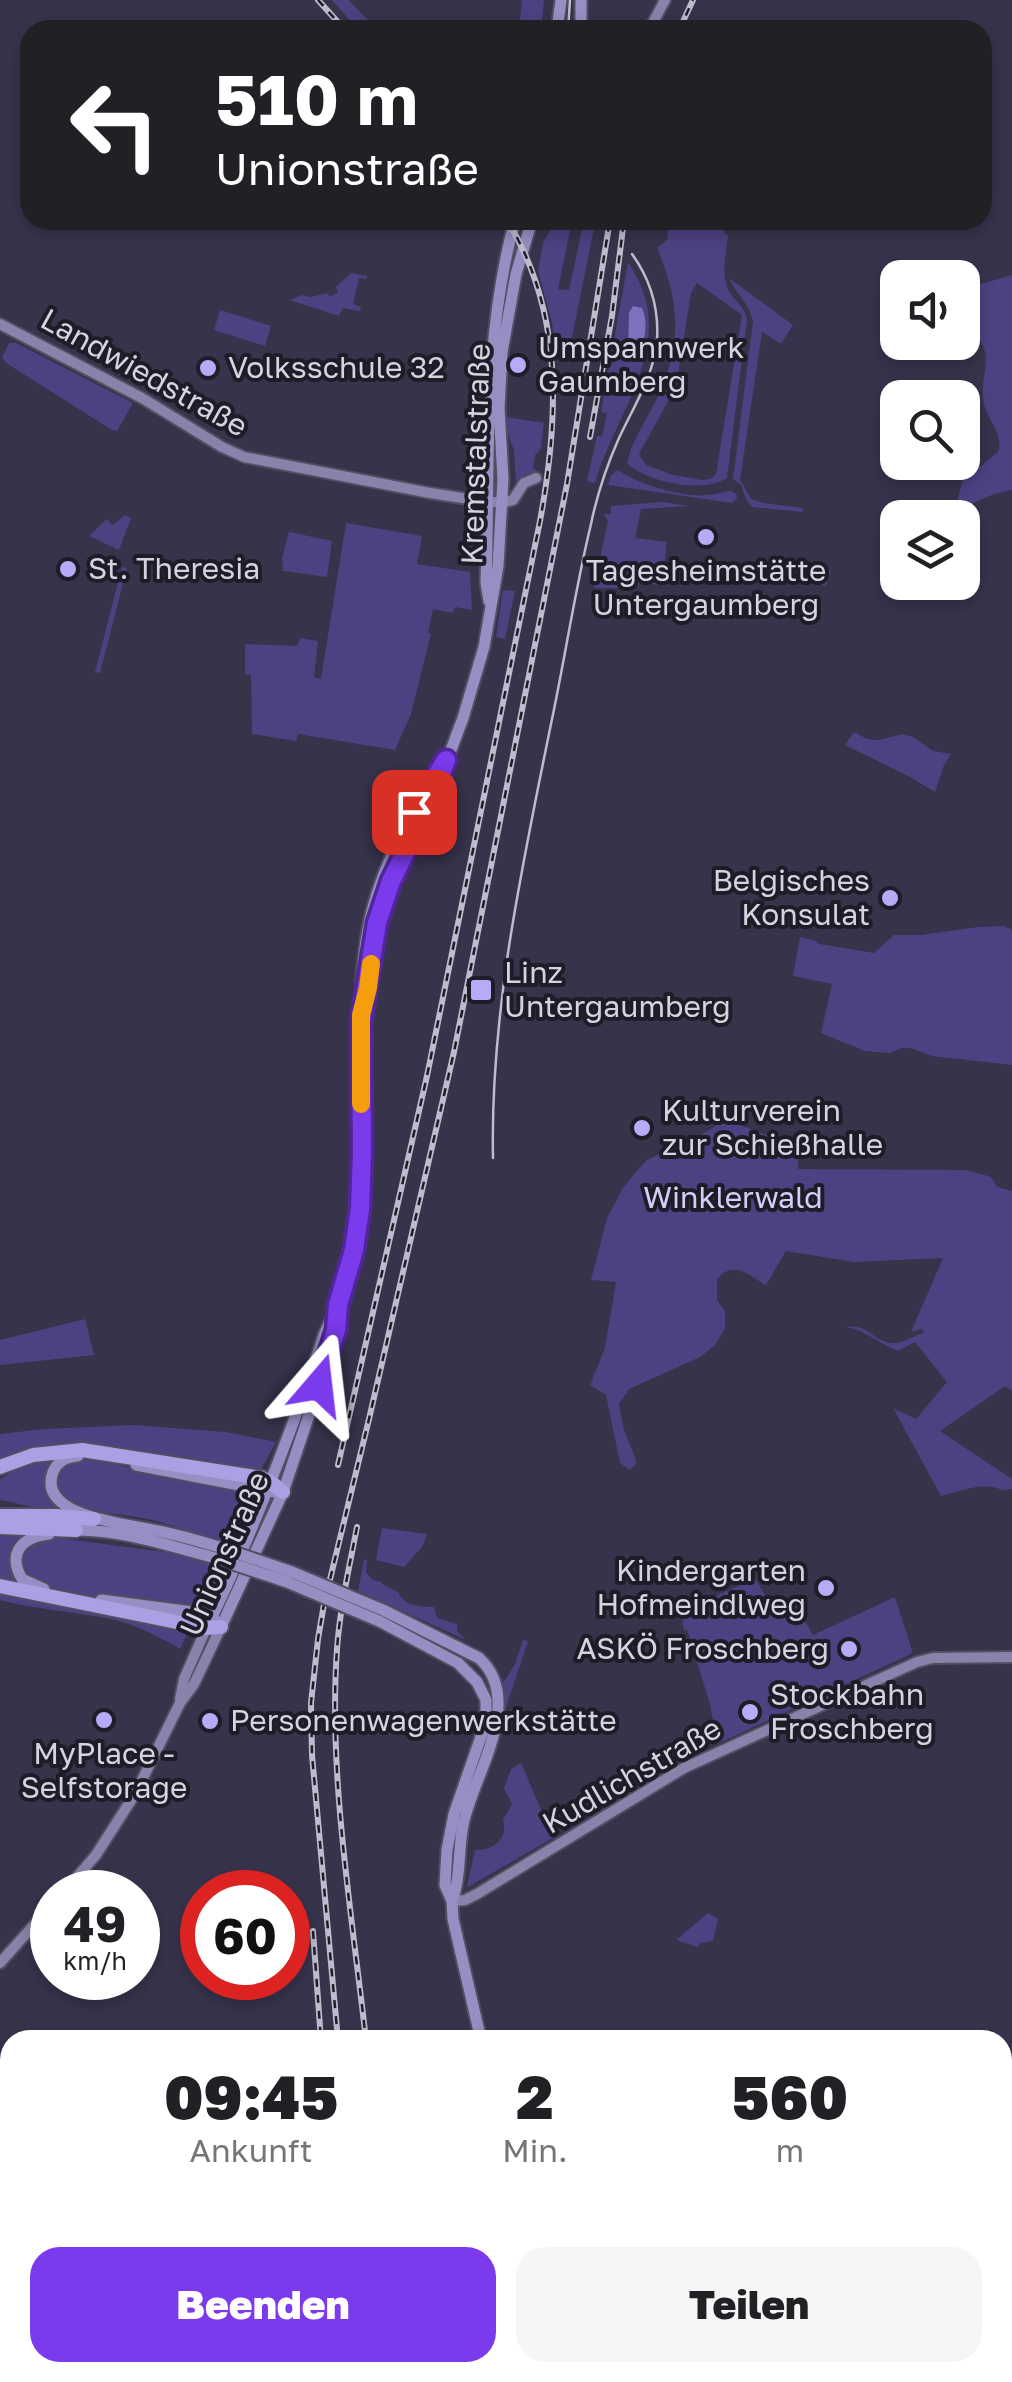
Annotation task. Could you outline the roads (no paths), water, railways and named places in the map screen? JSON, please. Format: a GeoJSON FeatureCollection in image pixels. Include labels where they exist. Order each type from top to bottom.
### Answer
{"type":"FeatureCollection","features":[{"type":"Feature","properties":{"kind":"highway"},"geometry":{"type":"LineString","coordinates":[[0,1467],[33,1455],[82,1450],[262,1478],[274,1489]]}},
{"type":"Feature","properties":{"kind":"highway"},"geometry":{"type":"LineString","coordinates":[[0,1516],[94,1520]]}},
{"type":"Feature","properties":{"kind":"highway"},"geometry":{"type":"LineString","coordinates":[[0,1527],[76,1530]]}},
{"type":"Feature","properties":{"kind":"highway"},"geometry":{"type":"LineString","coordinates":[[0,1586],[213,1624]]}},
{"type":"Feature","properties":{"kind":"main road","name":"Kremstalstraße"},"geometry":{"type":"LineString","coordinates":[[490,605],[496,584],[488,423],[492,341],[500,281],[513,230]]}},
{"type":"Feature","properties":{"kind":"main road","name":"Kremstalstraße"},"geometry":{"type":"LineString","coordinates":[[494,502],[503,479],[499,408],[502,352],[516,274],[529,230]]}},
{"type":"Feature","properties":{"kind":"main road","name":"Landwiedstraße"},"geometry":{"type":"LineString","coordinates":[[0,324],[244,457],[494,502]]}},
{"type":"Feature","properties":{"kind":"main road"},"geometry":{"type":"LineString","coordinates":[[494,502],[512,500],[524,483],[536,478]]}},
{"type":"Feature","properties":{"kind":"main road","name":"Unionstraße"},"geometry":{"type":"LineString","coordinates":[[83,1870],[136,1794],[180,1702],[184,1679],[274,1489],[326,1329],[338,1305],[354,1250],[360,1209],[360,988],[374,902],[397,846],[423,793],[446,760],[463,718],[475,681],[490,605]]}},
{"type":"Feature","properties":{"kind":"main road"},"geometry":{"type":"LineString","coordinates":[[217,1553],[153,1530],[94,1520],[62,1504],[54,1494],[52,1474],[64,1459],[100,1457],[274,1489]]}},
{"type":"Feature","properties":{"kind":"main road"},"geometry":{"type":"LineString","coordinates":[[213,1624],[200,1612],[126,1604],[34,1586],[20,1576],[17,1552],[36,1536],[76,1530],[217,1553],[292,1572],[381,1616],[471,1653],[485,1664],[499,1694],[498,1717],[464,1817],[457,1888],[452,1901]]}},
{"type":"Feature","properties":{"kind":"main road"},"geometry":{"type":"LineString","coordinates":[[381,1616],[464,1667],[484,1694],[483,1731],[454,1814],[445,1885],[452,1901],[479,2030]]}},
{"type":"Feature","properties":{"kind":"main road","name":"Kudlichstraße"},"geometry":{"type":"LineString","coordinates":[[452,1901],[471,1897],[684,1768],[917,1662],[932,1658],[1012,1657]]}},
{"type":"Feature","properties":{"kind":"main road"},"geometry":{"type":"LineString","coordinates":[[464,1667],[494,1677]]}},
{"type":"Feature","properties":{"kind":"main road"},"geometry":{"type":"LineString","coordinates":[[0,1963],[30,1930]]}},
{"type":"Feature","properties":{"kind":"tram line"},"geometry":{"type":"LineString","coordinates":[[569,20],[570,0]]}},
{"type":"Feature","properties":{"kind":"tram line"},"geometry":{"type":"LineString","coordinates":[[493,1158],[497,1049],[510,940],[580,574],[603,480],[648,378],[657,340],[655,306],[632,254]]}},
{"type":"Feature","properties":{"kind":"railway"},"geometry":{"type":"LineString","coordinates":[[318,0],[336,20]]}},
{"type":"Feature","properties":{"kind":"railway"},"geometry":{"type":"LineString","coordinates":[[684,20],[693,0]]}},
{"type":"Feature","properties":{"kind":"railway"},"geometry":{"type":"LineString","coordinates":[[338,1465],[427,1076],[546,482],[553,405],[548,329],[526,255],[512,230]]}},
{"type":"Feature","properties":{"kind":"railway"},"geometry":{"type":"LineString","coordinates":[[337,2030],[312,1755],[311,1703],[318,1639],[454,1052],[567,484],[608,230]]}},
{"type":"Feature","properties":{"kind":"railway"},"geometry":{"type":"LineString","coordinates":[[590,437],[623,230]]}},
{"type":"Feature","properties":{"kind":"railway"},"geometry":{"type":"LineString","coordinates":[[357,1527],[338,1634],[335,1697],[343,1844],[365,2030]]}},
{"type":"Feature","properties":{"kind":"railway"},"geometry":{"type":"LineString","coordinates":[[313,1931],[320,2030]]}},
{"type":"Feature","properties":{"kind":"place","name":"Umspannwerk Gaumberg"},"geometry":{"type":"Point","coordinates":[518,365]}},
{"type":"Feature","properties":{"kind":"place","name":"Volksschule 32"},"geometry":{"type":"Point","coordinates":[208,368]}},
{"type":"Feature","properties":{"kind":"place","name":"Tagesheimstätte Untergaumberg"},"geometry":{"type":"Point","coordinates":[706,537]}},
{"type":"Feature","properties":{"kind":"place","name":"St. Theresia"},"geometry":{"type":"Point","coordinates":[68,569]}},
{"type":"Feature","properties":{"kind":"place","name":"Belgisches Konsulat"},"geometry":{"type":"Point","coordinates":[890,898]}},
{"type":"Feature","properties":{"kind":"place","name":"Linz Untergaumberg"},"geometry":{"type":"Point","coordinates":[481,990]}},
{"type":"Feature","properties":{"kind":"place","name":"Kulturverein zur Schießhalle"},"geometry":{"type":"Point","coordinates":[642,1128]}},
{"type":"Feature","properties":{"kind":"place","name":"Kindergarten Hofmeindlweg"},"geometry":{"type":"Point","coordinates":[826,1588]}},
{"type":"Feature","properties":{"kind":"place","name":"ASKÖ Froschberg"},"geometry":{"type":"Point","coordinates":[849,1649]}},
{"type":"Feature","properties":{"kind":"place","name":"Stockbahn Froschberg"},"geometry":{"type":"Point","coordinates":[750,1712]}},
{"type":"Feature","properties":{"kind":"place","name":"MyPlace - Selfstorage"},"geometry":{"type":"Point","coordinates":[104,1720]}},
{"type":"Feature","properties":{"kind":"place","name":"Personenwagenwerkstätte"},"geometry":{"type":"Point","coordinates":[210,1721]}},
{"type":"Feature","properties":{"kind":"park label","name":"Winklerwald"},"geometry":{"type":"Point","coordinates":[733,1198]}}]}
